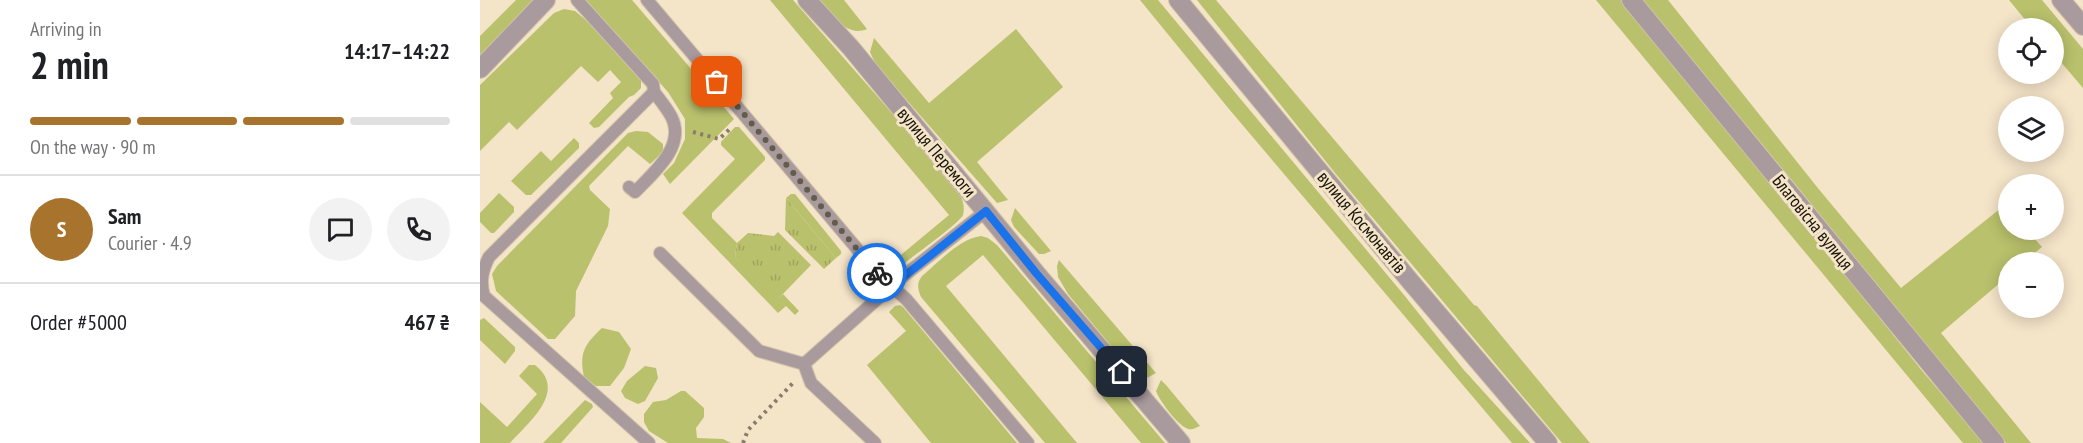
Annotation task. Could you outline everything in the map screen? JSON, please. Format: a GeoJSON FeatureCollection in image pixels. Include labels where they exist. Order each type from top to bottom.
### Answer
{"type":"FeatureCollection","features":[{"type":"Feature","properties":{"kind":"street"},"geometry":{"type":"LineString","coordinates":[[480,69],[546,0]]}},
{"type":"Feature","properties":{"kind":"street","name":"вулиця Перемоги"},"geometry":{"type":"LineString","coordinates":[[807,0],[851,48],[1036,273],[1181,443]]}},
{"type":"Feature","properties":{"kind":"street","name":"вулиця Космонавтів"},"geometry":{"type":"LineString","coordinates":[[1178,0],[1410,281],[1548,443]]}},
{"type":"Feature","properties":{"kind":"street","name":"Благовісна вулиця"},"geometry":{"type":"LineString","coordinates":[[1631,0],[1995,443]]}},
{"type":"Feature","properties":{"kind":"street"},"geometry":{"type":"LineString","coordinates":[[2061,0],[2083,26]]}},
{"type":"Feature","properties":{"kind":"lane"},"geometry":{"type":"LineString","coordinates":[[576,0],[653,84],[654,92],[672,117],[675,127],[673,144],[666,159],[634,192],[630,187]]}},
{"type":"Feature","properties":{"kind":"lane"},"geometry":{"type":"LineString","coordinates":[[647,0],[880,276],[906,299],[1028,443]]}},
{"type":"Feature","properties":{"kind":"lane"},"geometry":{"type":"LineString","coordinates":[[649,443],[484,296],[481,285],[482,271],[489,257],[654,92]]}},
{"type":"Feature","properties":{"kind":"lane"},"geometry":{"type":"LineString","coordinates":[[804,364],[892,286],[986,211]]}},
{"type":"Feature","properties":{"kind":"lane"},"geometry":{"type":"LineString","coordinates":[[660,253],[759,351],[804,364]]}},
{"type":"Feature","properties":{"kind":"lane"},"geometry":{"type":"LineString","coordinates":[[804,364],[811,382],[875,443]]}},
{"type":"Feature","properties":{"kind":"path"},"geometry":{"type":"LineString","coordinates":[[675,127],[719,139],[744,115]]}},
{"type":"Feature","properties":{"kind":"path"},"geometry":{"type":"LineString","coordinates":[[743,443],[748,430],[795,381],[804,364]]}},
{"type":"Feature","properties":{"kind":"green space"},"geometry":{"type":"Polygon","coordinates":[[[516,0],[536,0],[480,57],[480,36],[516,0]]]}},
{"type":"Feature","properties":{"kind":"green space"},"geometry":{"type":"Polygon","coordinates":[[[586,0],[632,0],[734,119],[670,184],[663,174],[674,163],[685,139],[685,119],[668,92],[586,0]]]}},
{"type":"Feature","properties":{"kind":"green space"},"geometry":{"type":"Polygon","coordinates":[[[770,0],[793,0],[954,184],[960,195],[964,211],[960,219],[905,263],[896,259],[949,215],[770,0]]]}},
{"type":"Feature","properties":{"kind":"green space"},"geometry":{"type":"Polygon","coordinates":[[[820,0],[844,0],[867,29],[859,31],[846,27],[820,0]]]}},
{"type":"Feature","properties":{"kind":"green space"},"geometry":{"type":"Polygon","coordinates":[[[1140,0],[1158,0],[1463,369],[1530,443],[1512,443],[1229,109],[1140,0]]]}},
{"type":"Feature","properties":{"kind":"green space"},"geometry":{"type":"Polygon","coordinates":[[[1197,0],[1216,0],[1477,306],[1590,443],[1562,443],[1335,173],[1197,0]]]}},
{"type":"Feature","properties":{"kind":"green space"},"geometry":{"type":"Polygon","coordinates":[[[1596,0],[1624,0],[1923,372],[1984,443],[1963,443],[1596,0]]]}},
{"type":"Feature","properties":{"kind":"green space"},"geometry":{"type":"Polygon","coordinates":[[[1642,0],[1668,0],[1901,288],[1998,210],[1998,240],[2036,240],[2042,247],[2036,252],[1998,252],[1998,285],[1941,333],[2031,443],[2006,443],[1642,0]]]}},
{"type":"Feature","properties":{"kind":"green space"},"geometry":{"type":"Polygon","coordinates":[[[2009,0],[2042,0],[2057,18],[2024,18],[2009,0]]]}},
{"type":"Feature","properties":{"kind":"green space"},"geometry":{"type":"Polygon","coordinates":[[[564,9],[575,11],[587,21],[641,79],[641,88],[599,127],[594,128],[589,123],[613,98],[610,93],[621,82],[610,70],[598,82],[581,66],[517,130],[509,122],[480,151],[480,85],[554,13],[564,9]]]}},
{"type":"Feature","properties":{"kind":"green space"},"geometry":{"type":"Polygon","coordinates":[[[2064,26],[2083,49],[2083,88],[2064,66],[2064,26]]]}},
{"type":"Feature","properties":{"kind":"green space"},"geometry":{"type":"Polygon","coordinates":[[[1016,29],[1063,87],[977,162],[1008,200],[997,203],[876,65],[870,52],[874,38],[929,103],[1016,29]]]}},
{"type":"Feature","properties":{"kind":"green space"},"geometry":{"type":"Polygon","coordinates":[[[735,127],[739,127],[765,157],[765,160],[712,213],[712,218],[737,243],[735,257],[779,298],[783,294],[799,311],[795,315],[786,306],[778,313],[682,213],[735,159],[721,145],[721,142],[735,127]]]}},
{"type":"Feature","properties":{"kind":"green space"},"geometry":{"type":"Polygon","coordinates":[[[648,132],[663,144],[663,152],[650,164],[628,146],[589,186],[590,190],[610,209],[608,226],[576,291],[575,316],[555,339],[548,339],[496,291],[492,274],[497,266],[628,133],[648,132]]]}},
{"type":"Feature","properties":{"kind":"green space"},"geometry":{"type":"Polygon","coordinates":[[[574,138],[579,143],[579,148],[531,195],[526,195],[511,181],[541,151],[551,161],[574,138]]]}},
{"type":"Feature","properties":{"kind":"green space"},"geometry":{"type":"Polygon","coordinates":[[[499,193],[514,207],[514,212],[494,233],[491,233],[480,222],[480,213],[499,193]]]}},
{"type":"Feature","properties":{"kind":"green space"},"geometry":{"type":"Polygon","coordinates":[[[795,194],[841,251],[836,258],[786,198],[795,194]]]}},
{"type":"Feature","properties":{"kind":"green space"},"geometry":{"type":"Polygon","coordinates":[[[786,198],[836,258],[824,269],[785,230],[786,198]]]}},
{"type":"Feature","properties":{"kind":"green space"},"geometry":{"type":"Polygon","coordinates":[[[1015,208],[1051,251],[1039,254],[1014,227],[1011,220],[1015,208]]]}},
{"type":"Feature","properties":{"kind":"green space"},"geometry":{"type":"Polygon","coordinates":[[[778,232],[811,265],[779,298],[774,297],[735,257],[737,243],[748,233],[774,236],[778,232]]]}},
{"type":"Feature","properties":{"kind":"green space"},"geometry":{"type":"Polygon","coordinates":[[[981,236],[997,245],[1165,443],[1141,443],[983,255],[946,286],[1077,443],[1045,443],[921,297],[919,291],[918,284],[922,276],[942,258],[957,246],[981,236]]]}},
{"type":"Feature","properties":{"kind":"green space"},"geometry":{"type":"Polygon","coordinates":[[[1059,260],[1156,373],[1143,380],[1131,370],[1068,294],[1058,277],[1059,260]]]}},
{"type":"Feature","properties":{"kind":"green space"},"geometry":{"type":"Polygon","coordinates":[[[900,305],[1017,443],[931,443],[867,365],[906,331],[889,312],[895,306],[900,305]]]}},
{"type":"Feature","properties":{"kind":"green space"},"geometry":{"type":"Polygon","coordinates":[[[484,318],[515,347],[515,351],[505,364],[480,340],[480,320],[484,318]]]}},
{"type":"Feature","properties":{"kind":"green space"},"geometry":{"type":"Polygon","coordinates":[[[602,328],[619,332],[631,349],[624,368],[610,386],[596,386],[584,377],[582,362],[584,350],[602,328]]]}},
{"type":"Feature","properties":{"kind":"green space"},"geometry":{"type":"Polygon","coordinates":[[[529,365],[535,365],[544,375],[548,385],[547,396],[542,406],[510,443],[480,443],[480,402],[507,427],[537,394],[519,376],[529,365]]]}},
{"type":"Feature","properties":{"kind":"green space"},"geometry":{"type":"Polygon","coordinates":[[[645,366],[656,368],[658,378],[645,401],[638,404],[625,398],[621,391],[627,381],[645,366]]]}},
{"type":"Feature","properties":{"kind":"green space"},"geometry":{"type":"Polygon","coordinates":[[[1161,380],[1200,426],[1188,429],[1173,417],[1156,391],[1161,380]]]}},
{"type":"Feature","properties":{"kind":"green space"},"geometry":{"type":"Polygon","coordinates":[[[685,391],[704,408],[704,417],[696,428],[697,438],[723,439],[731,443],[668,443],[649,431],[644,422],[644,414],[653,402],[666,400],[685,391]]]}},
{"type":"Feature","properties":{"kind":"green space"},"geometry":{"type":"Polygon","coordinates":[[[585,400],[593,407],[561,443],[543,443],[585,400]]]}},
{"type":"Feature","properties":{"kind":"way so far"},"geometry":{"type":"LineString","coordinates":[[717,82],[877,273]]}},
{"type":"Feature","properties":{"kind":"route"},"geometry":{"type":"LineString","coordinates":[[877,273],[892,286],[986,211],[1036,273],[1122,372]]}}]}
